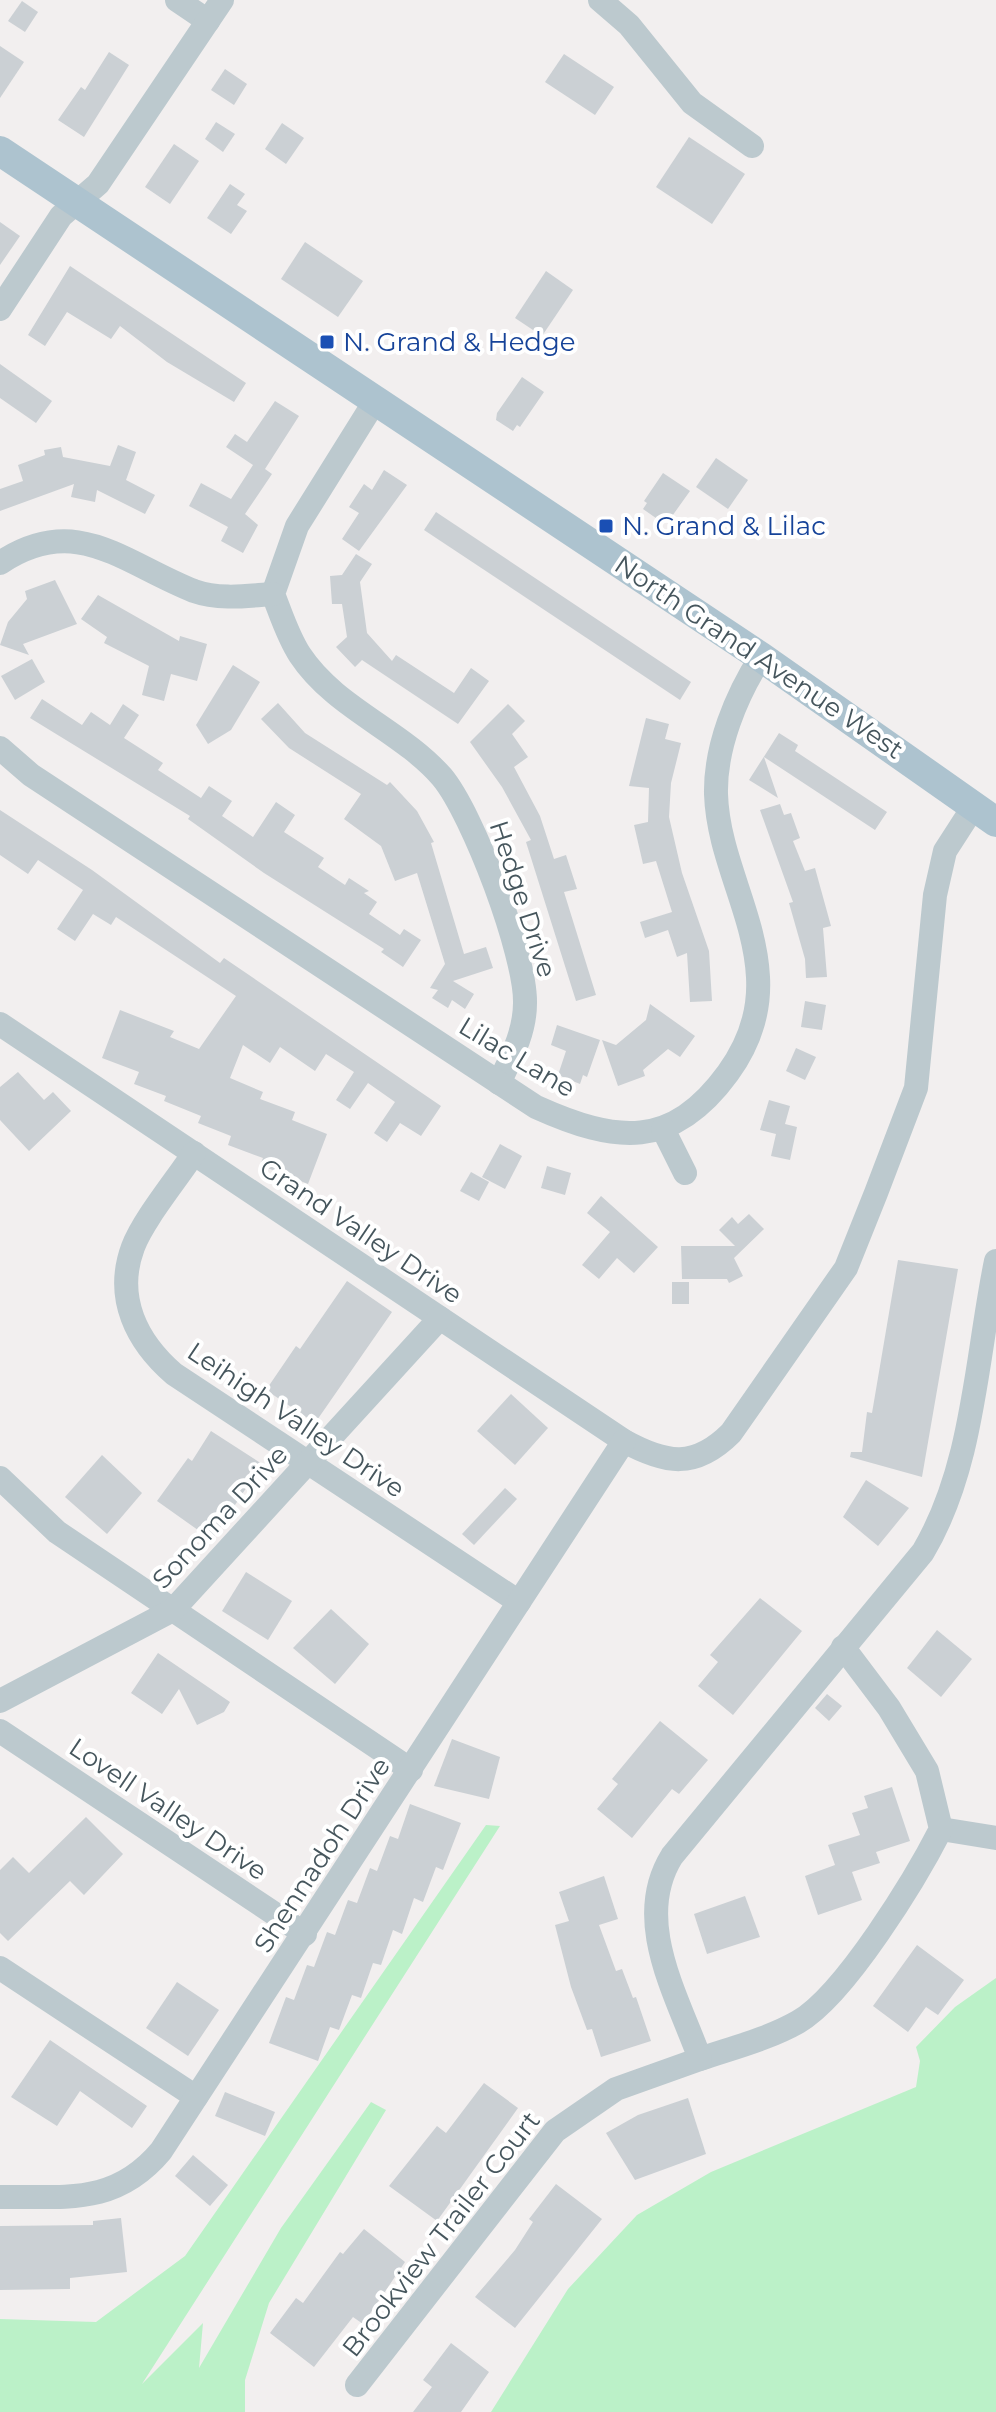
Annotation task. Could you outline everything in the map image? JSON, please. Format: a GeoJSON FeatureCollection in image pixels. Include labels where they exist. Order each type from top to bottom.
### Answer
{"type":"FeatureCollection","features":[{"type":"Feature","properties":{"kind":"main road","name":"North Grand Avenue West"},"geometry":{"type":"LineString","coordinates":[[0,151],[761,657],[985,814]]}},
{"type":"Feature","properties":{"kind":"street"},"geometry":{"type":"LineString","coordinates":[[177,0],[208,21]]}},
{"type":"Feature","properties":{"kind":"street"},"geometry":{"type":"LineString","coordinates":[[0,309],[61,216],[98,184],[222,0]]}},
{"type":"Feature","properties":{"kind":"street"},"geometry":{"type":"LineString","coordinates":[[600,0],[629,25],[692,103],[752,146]]}},
{"type":"Feature","properties":{"kind":"street"},"geometry":{"type":"LineString","coordinates":[[0,563],[36,543],[83,541],[110,549],[195,592],[221,597],[273,594],[297,526],[375,401]]}},
{"type":"Feature","properties":{"kind":"street","name":"Hedge Drive"},"geometry":{"type":"LineString","coordinates":[[273,594],[300,655],[326,685],[432,768],[468,818],[519,965],[525,1000],[517,1044],[499,1083]]}},
{"type":"Feature","properties":{"kind":"street","name":"Lilac Lane"},"geometry":{"type":"LineString","coordinates":[[0,748],[31,775],[536,1107],[603,1132],[663,1129],[692,1114],[711,1096],[738,1060],[758,1010],[755,946],[726,853],[716,777],[731,718],[761,657]]}},
{"type":"Feature","properties":{"kind":"street","name":"Grand Valley Drive"},"geometry":{"type":"LineString","coordinates":[[0,1024],[624,1441],[650,1455],[673,1460],[699,1456],[715,1449],[731,1433],[846,1268],[916,1088],[935,895],[945,851],[985,814]]}},
{"type":"Feature","properties":{"kind":"street"},"geometry":{"type":"LineString","coordinates":[[663,1129],[685,1173]]}},
{"type":"Feature","properties":{"kind":"street","name":"Leihigh Valley Drive"},"geometry":{"type":"LineString","coordinates":[[194,1153],[133,1246],[128,1270],[133,1326],[151,1354],[174,1374],[519,1602]]}},
{"type":"Feature","properties":{"kind":"street"},"geometry":{"type":"LineString","coordinates":[[700,2059],[657,1940],[654,1899],[660,1875],[923,1552],[950,1502],[958,1476],[996,1261]]}},
{"type":"Feature","properties":{"kind":"street","name":"Sonoma Drive"},"geometry":{"type":"LineString","coordinates":[[0,1701],[173,1610],[440,1318]]}},
{"type":"Feature","properties":{"kind":"street","name":"Shennadoh Drive"},"geometry":{"type":"LineString","coordinates":[[0,2197],[88,2196],[116,2188],[145,2170],[305,1934],[624,1441]]}},
{"type":"Feature","properties":{"kind":"street"},"geometry":{"type":"LineString","coordinates":[[0,1478],[31,1511],[57,1532],[411,1770]]}},
{"type":"Feature","properties":{"kind":"street"},"geometry":{"type":"LineString","coordinates":[[843,1647],[889,1708],[927,1771],[941,1829],[996,1838]]}},
{"type":"Feature","properties":{"kind":"street","name":"Lovell Valley Drive"},"geometry":{"type":"LineString","coordinates":[[0,1731],[305,1934]]}},
{"type":"Feature","properties":{"kind":"street","name":"Brookview Trailer Court"},"geometry":{"type":"LineString","coordinates":[[357,2385],[555,2131],[616,2089],[799,2021],[823,2002],[917,1874],[941,1829]]}},
{"type":"Feature","properties":{"kind":"street"},"geometry":{"type":"LineString","coordinates":[[0,1968],[196,2097]]}},
{"type":"Feature","properties":{"kind":"green space"},"geometry":{"type":"Polygon","coordinates":[[[486,1825],[500,1826],[142,2384],[203,2323],[199,2368],[281,2228],[371,2102],[386,2110],[269,2303],[245,2380],[245,2412],[0,2412],[0,2319],[96,2322],[185,2256],[486,1825]]]}},
{"type":"Feature","properties":{"kind":"green space"},"geometry":{"type":"Polygon","coordinates":[[[996,1978],[996,2412],[491,2412],[568,2289],[637,2215],[711,2172],[916,2087],[920,2061],[916,2047],[955,2007],[996,1978]]]}},
{"type":"Feature","properties":{"kind":"building"},"geometry":{"type":"Polygon","coordinates":[[[22,1],[38,12],[25,32],[8,21],[22,1]]]}},
{"type":"Feature","properties":{"kind":"building"},"geometry":{"type":"Polygon","coordinates":[[[0,46],[24,62],[0,98],[0,46]]]}},
{"type":"Feature","properties":{"kind":"building"},"geometry":{"type":"Polygon","coordinates":[[[109,52],[129,65],[84,137],[58,120],[81,87],[85,90],[109,52]]]}},
{"type":"Feature","properties":{"kind":"building"},"geometry":{"type":"Polygon","coordinates":[[[564,54],[614,87],[595,115],[545,82],[564,54]]]}},
{"type":"Feature","properties":{"kind":"building"},"geometry":{"type":"Polygon","coordinates":[[[225,69],[247,84],[234,105],[211,90],[225,69]]]}},
{"type":"Feature","properties":{"kind":"building"},"geometry":{"type":"Polygon","coordinates":[[[216,122],[235,134],[223,152],[205,139],[216,122]]]}},
{"type":"Feature","properties":{"kind":"building"},"geometry":{"type":"Polygon","coordinates":[[[282,123],[304,138],[286,164],[265,149],[282,123]]]}},
{"type":"Feature","properties":{"kind":"building"},"geometry":{"type":"Polygon","coordinates":[[[689,137],[745,174],[712,224],[656,187],[689,137]]]}},
{"type":"Feature","properties":{"kind":"building"},"geometry":{"type":"Polygon","coordinates":[[[174,144],[199,161],[170,204],[145,187],[174,144]]]}},
{"type":"Feature","properties":{"kind":"building"},"geometry":{"type":"Polygon","coordinates":[[[230,184],[245,194],[237,205],[247,211],[231,234],[207,218],[230,184]]]}},
{"type":"Feature","properties":{"kind":"building"},"geometry":{"type":"Polygon","coordinates":[[[0,222],[20,236],[0,265],[0,222]]]}},
{"type":"Feature","properties":{"kind":"building"},"geometry":{"type":"Polygon","coordinates":[[[305,242],[363,281],[338,317],[281,279],[305,242]]]}},
{"type":"Feature","properties":{"kind":"building"},"geometry":{"type":"Polygon","coordinates":[[[70,266],[246,383],[234,402],[167,362],[120,326],[111,339],[67,312],[45,346],[28,335],[70,266]]]}},
{"type":"Feature","properties":{"kind":"building"},"geometry":{"type":"Polygon","coordinates":[[[546,271],[573,290],[542,336],[515,318],[546,271]]]}},
{"type":"Feature","properties":{"kind":"building"},"geometry":{"type":"Polygon","coordinates":[[[0,364],[52,401],[36,423],[0,398],[0,364]]]}},
{"type":"Feature","properties":{"kind":"building"},"geometry":{"type":"Polygon","coordinates":[[[522,377],[544,392],[520,427],[517,425],[513,431],[496,420],[497,413],[522,377]]]}},
{"type":"Feature","properties":{"kind":"building"},"geometry":{"type":"Polygon","coordinates":[[[275,401],[299,416],[265,469],[272,474],[245,514],[258,525],[243,553],[221,541],[228,527],[189,506],[201,483],[231,499],[253,465],[226,447],[235,434],[247,442],[275,401]]]}},
{"type":"Feature","properties":{"kind":"building"},"geometry":{"type":"Polygon","coordinates":[[[118,445],[136,452],[126,480],[155,495],[145,514],[97,490],[95,502],[71,497],[74,484],[0,511],[0,489],[23,481],[18,465],[45,455],[44,450],[61,447],[63,457],[110,466],[118,445]]]}},
{"type":"Feature","properties":{"kind":"building"},"geometry":{"type":"Polygon","coordinates":[[[716,458],[748,480],[728,509],[696,487],[716,458]]]}},
{"type":"Feature","properties":{"kind":"building"},"geometry":{"type":"Polygon","coordinates":[[[384,470],[407,485],[359,551],[342,539],[359,513],[349,507],[364,484],[372,490],[384,470]]]}},
{"type":"Feature","properties":{"kind":"building"},"geometry":{"type":"Polygon","coordinates":[[[663,473],[690,491],[670,519],[667,517],[663,523],[643,509],[647,503],[644,501],[663,473]]]}},
{"type":"Feature","properties":{"kind":"building"},"geometry":{"type":"Polygon","coordinates":[[[436,512],[691,682],[680,700],[424,530],[436,512]]]}},
{"type":"Feature","properties":{"kind":"building"},"geometry":{"type":"Polygon","coordinates":[[[356,554],[372,564],[360,582],[367,633],[392,661],[396,655],[454,693],[471,668],[489,681],[458,724],[362,660],[355,667],[336,647],[347,637],[342,604],[332,604],[330,576],[342,575],[356,554]]]}},
{"type":"Feature","properties":{"kind":"building"},"geometry":{"type":"Polygon","coordinates":[[[55,580],[77,624],[23,644],[29,655],[0,645],[8,622],[27,599],[25,591],[55,580]]]}},
{"type":"Feature","properties":{"kind":"building"},"geometry":{"type":"Polygon","coordinates":[[[98,595],[179,641],[180,636],[207,644],[197,681],[171,674],[164,701],[142,695],[149,666],[104,643],[107,637],[81,619],[98,595]]]}},
{"type":"Feature","properties":{"kind":"building"},"geometry":{"type":"Polygon","coordinates":[[[32,659],[45,682],[15,700],[1,676],[32,659]]]}},
{"type":"Feature","properties":{"kind":"building"},"geometry":{"type":"Polygon","coordinates":[[[233,665],[260,682],[231,730],[208,744],[196,725],[233,665]]]}},
{"type":"Feature","properties":{"kind":"building"},"geometry":{"type":"Polygon","coordinates":[[[42,699],[82,725],[91,712],[110,725],[123,704],[139,715],[124,738],[163,763],[158,770],[201,798],[209,786],[232,801],[222,816],[253,837],[276,802],[295,815],[284,832],[324,858],[318,867],[345,885],[349,878],[369,891],[364,893],[377,902],[369,914],[400,935],[404,929],[421,940],[403,967],[381,952],[384,949],[264,873],[188,819],[190,816],[30,718],[42,699]]]}},
{"type":"Feature","properties":{"kind":"building"},"geometry":{"type":"Polygon","coordinates":[[[278,703],[305,733],[387,785],[390,782],[417,811],[434,842],[431,843],[464,954],[486,947],[493,968],[453,981],[474,994],[465,1009],[452,1000],[448,1008],[432,998],[438,990],[430,988],[445,964],[417,873],[395,881],[381,846],[344,819],[361,794],[289,748],[261,719],[278,703]]]}},
{"type":"Feature","properties":{"kind":"building"},"geometry":{"type":"Polygon","coordinates":[[[508,704],[525,721],[512,734],[528,757],[514,767],[540,816],[554,859],[566,855],[577,889],[564,892],[596,995],[576,1001],[526,842],[531,840],[502,787],[470,742],[508,704]]]}},
{"type":"Feature","properties":{"kind":"building"},"geometry":{"type":"Polygon","coordinates":[[[646,718],[669,724],[665,739],[681,743],[671,783],[669,817],[682,873],[709,951],[712,1001],[690,1002],[687,953],[677,957],[668,930],[645,938],[640,922],[672,912],[656,861],[643,864],[634,825],[648,822],[649,788],[629,786],[646,718]]]}},
{"type":"Feature","properties":{"kind":"building"},"geometry":{"type":"Polygon","coordinates":[[[779,733],[798,745],[795,751],[887,812],[875,830],[764,757],[778,798],[749,780],[779,733]]]}},
{"type":"Feature","properties":{"kind":"building"},"geometry":{"type":"Polygon","coordinates":[[[780,804],[784,815],[791,813],[800,838],[793,841],[805,871],[815,868],[831,926],[823,928],[827,977],[806,978],[805,959],[789,903],[793,902],[760,810],[780,804]]]}},
{"type":"Feature","properties":{"kind":"building"},"geometry":{"type":"Polygon","coordinates":[[[0,810],[92,870],[220,963],[224,958],[441,1106],[421,1136],[400,1123],[387,1142],[374,1133],[395,1102],[368,1083],[350,1109],[336,1100],[354,1072],[326,1054],[315,1071],[280,1047],[270,1063],[243,1045],[230,1078],[263,1092],[260,1099],[295,1112],[292,1120],[327,1134],[308,1184],[260,1165],[263,1158],[228,1145],[231,1136],[198,1123],[201,1116],[164,1101],[166,1096],[134,1084],[139,1072],[102,1058],[120,1010],[174,1031],[170,1037],[199,1049],[236,996],[116,917],[111,925],[93,914],[75,941],[57,929],[83,890],[38,860],[28,874],[0,855],[0,810]]]}},
{"type":"Feature","properties":{"kind":"building"},"geometry":{"type":"Polygon","coordinates":[[[805,1001],[826,1005],[822,1030],[801,1027],[805,1001]]]}},
{"type":"Feature","properties":{"kind":"building"},"geometry":{"type":"Polygon","coordinates":[[[650,1004],[695,1036],[680,1057],[668,1049],[643,1070],[645,1076],[618,1086],[602,1040],[616,1045],[646,1020],[650,1004]]]}},
{"type":"Feature","properties":{"kind":"building"},"geometry":{"type":"Polygon","coordinates":[[[557,1025],[600,1040],[587,1077],[583,1075],[580,1084],[558,1075],[566,1051],[551,1045],[557,1025]]]}},
{"type":"Feature","properties":{"kind":"building"},"geometry":{"type":"Polygon","coordinates":[[[796,1048],[816,1057],[805,1080],[786,1071],[796,1048]]]}},
{"type":"Feature","properties":{"kind":"building"},"geometry":{"type":"Polygon","coordinates":[[[18,1072],[44,1100],[53,1092],[71,1111],[29,1151],[0,1120],[0,1087],[18,1072]]]}},
{"type":"Feature","properties":{"kind":"building"},"geometry":{"type":"Polygon","coordinates":[[[769,1100],[790,1106],[785,1124],[797,1127],[790,1160],[771,1156],[776,1134],[760,1130],[769,1100]]]}},
{"type":"Feature","properties":{"kind":"building"},"geometry":{"type":"Polygon","coordinates":[[[500,1144],[522,1156],[505,1189],[482,1177],[500,1144]]]}},
{"type":"Feature","properties":{"kind":"building"},"geometry":{"type":"Polygon","coordinates":[[[547,1166],[571,1173],[565,1195],[541,1188],[547,1166]]]}},
{"type":"Feature","properties":{"kind":"building"},"geometry":{"type":"Polygon","coordinates":[[[471,1172],[489,1182],[479,1201],[460,1191],[471,1172]]]}},
{"type":"Feature","properties":{"kind":"building"},"geometry":{"type":"Polygon","coordinates":[[[601,1196],[658,1247],[634,1273],[617,1258],[599,1279],[582,1265],[610,1232],[587,1213],[601,1196]]]}},
{"type":"Feature","properties":{"kind":"building"},"geometry":{"type":"Polygon","coordinates":[[[749,1214],[764,1229],[734,1258],[743,1276],[729,1283],[727,1279],[682,1279],[681,1246],[735,1246],[719,1230],[732,1217],[738,1224],[749,1214]]]}},
{"type":"Feature","properties":{"kind":"building"},"geometry":{"type":"Polygon","coordinates":[[[898,1260],[958,1269],[922,1477],[850,1457],[851,1452],[862,1452],[867,1412],[872,1413],[898,1260]]]}},
{"type":"Feature","properties":{"kind":"building"},"geometry":{"type":"Polygon","coordinates":[[[347,1281],[392,1312],[315,1423],[266,1390],[296,1346],[300,1349],[347,1281]]]}},
{"type":"Feature","properties":{"kind":"building"},"geometry":{"type":"Polygon","coordinates":[[[672,1282],[689,1282],[689,1304],[672,1304],[672,1282]]]}},
{"type":"Feature","properties":{"kind":"building"},"geometry":{"type":"Polygon","coordinates":[[[511,1394],[548,1428],[515,1465],[477,1431],[511,1394]]]}},
{"type":"Feature","properties":{"kind":"building"},"geometry":{"type":"Polygon","coordinates":[[[211,1431],[262,1464],[212,1540],[157,1501],[188,1458],[192,1461],[211,1431]]]}},
{"type":"Feature","properties":{"kind":"building"},"geometry":{"type":"Polygon","coordinates":[[[102,1455],[142,1493],[107,1534],[65,1497],[102,1455]]]}},
{"type":"Feature","properties":{"kind":"building"},"geometry":{"type":"Polygon","coordinates":[[[866,1480],[909,1508],[878,1546],[843,1517],[866,1480]]]}},
{"type":"Feature","properties":{"kind":"building"},"geometry":{"type":"Polygon","coordinates":[[[505,1488],[517,1499],[474,1545],[462,1534],[505,1488]]]}},
{"type":"Feature","properties":{"kind":"building"},"geometry":{"type":"Polygon","coordinates":[[[246,1572],[292,1601],[268,1640],[222,1611],[246,1572]]]}},
{"type":"Feature","properties":{"kind":"building"},"geometry":{"type":"Polygon","coordinates":[[[760,1598],[802,1631],[733,1715],[698,1686],[718,1662],[710,1655],[760,1598]]]}},
{"type":"Feature","properties":{"kind":"building"},"geometry":{"type":"Polygon","coordinates":[[[331,1609],[369,1644],[335,1684],[293,1648],[331,1609]]]}},
{"type":"Feature","properties":{"kind":"building"},"geometry":{"type":"Polygon","coordinates":[[[937,1630],[972,1659],[941,1697],[907,1668],[937,1630]]]}},
{"type":"Feature","properties":{"kind":"building"},"geometry":{"type":"Polygon","coordinates":[[[158,1653],[230,1702],[224,1712],[197,1725],[179,1689],[162,1714],[131,1693],[158,1653]]]}},
{"type":"Feature","properties":{"kind":"building"},"geometry":{"type":"Polygon","coordinates":[[[827,1694],[842,1706],[829,1721],[815,1708],[827,1694]]]}},
{"type":"Feature","properties":{"kind":"building"},"geometry":{"type":"Polygon","coordinates":[[[660,1721],[708,1760],[679,1794],[672,1789],[632,1838],[597,1809],[618,1784],[612,1779],[660,1721]]]}},
{"type":"Feature","properties":{"kind":"building"},"geometry":{"type":"Polygon","coordinates":[[[452,1739],[500,1757],[489,1799],[434,1786],[452,1739]]]}},
{"type":"Feature","properties":{"kind":"building"},"geometry":{"type":"Polygon","coordinates":[[[892,1787],[910,1841],[876,1852],[880,1863],[852,1872],[862,1900],[818,1915],[805,1876],[835,1865],[828,1845],[860,1835],[852,1813],[868,1808],[864,1796],[892,1787]]]}},
{"type":"Feature","properties":{"kind":"building"},"geometry":{"type":"Polygon","coordinates":[[[410,1804],[461,1823],[443,1870],[436,1867],[423,1902],[414,1898],[402,1934],[393,1930],[381,1965],[373,1963],[361,1998],[352,1995],[339,2030],[330,2027],[318,2061],[269,2043],[286,1997],[294,2000],[307,1965],[314,1967],[327,1932],[335,1935],[348,1900],[357,1903],[370,1868],[377,1871],[390,1836],[398,1839],[410,1804]]]}},
{"type":"Feature","properties":{"kind":"building"},"geometry":{"type":"Polygon","coordinates":[[[86,1817],[123,1854],[84,1895],[70,1881],[8,1941],[0,1933],[0,1870],[13,1857],[29,1873],[86,1817]]]}},
{"type":"Feature","properties":{"kind":"building"},"geometry":{"type":"Polygon","coordinates":[[[604,1876],[618,1919],[599,1925],[616,1971],[622,1969],[633,1998],[636,1997],[651,2041],[601,2057],[592,2029],[587,2030],[571,1987],[555,1925],[569,1921],[559,1892],[604,1876]]]}},
{"type":"Feature","properties":{"kind":"building"},"geometry":{"type":"Polygon","coordinates":[[[745,1896],[760,1937],[707,1954],[694,1914],[745,1896]]]}},
{"type":"Feature","properties":{"kind":"building"},"geometry":{"type":"Polygon","coordinates":[[[917,1945],[964,1980],[938,2015],[926,2007],[908,2032],[873,2006],[917,1945]]]}},
{"type":"Feature","properties":{"kind":"building"},"geometry":{"type":"Polygon","coordinates":[[[177,1982],[219,2010],[188,2056],[146,2028],[177,1982]]]}},
{"type":"Feature","properties":{"kind":"building"},"geometry":{"type":"Polygon","coordinates":[[[50,2040],[147,2106],[132,2128],[80,2091],[57,2126],[11,2097],[50,2040]]]}},
{"type":"Feature","properties":{"kind":"building"},"geometry":{"type":"Polygon","coordinates":[[[484,2083],[518,2108],[437,2221],[389,2186],[437,2126],[446,2133],[484,2083]]]}},
{"type":"Feature","properties":{"kind":"building"},"geometry":{"type":"Polygon","coordinates":[[[225,2092],[275,2112],[265,2136],[215,2116],[225,2092]]]}},
{"type":"Feature","properties":{"kind":"building"},"geometry":{"type":"Polygon","coordinates":[[[688,2098],[706,2154],[635,2180],[606,2133],[638,2115],[688,2098]]]}},
{"type":"Feature","properties":{"kind":"building"},"geometry":{"type":"Polygon","coordinates":[[[193,2155],[228,2185],[210,2206],[175,2176],[193,2155]]]}},
{"type":"Feature","properties":{"kind":"building"},"geometry":{"type":"Polygon","coordinates":[[[556,2184],[602,2219],[515,2328],[475,2297],[515,2250],[533,2222],[529,2219],[556,2184]]]}},
{"type":"Feature","properties":{"kind":"building"},"geometry":{"type":"Polygon","coordinates":[[[121,2218],[127,2272],[70,2278],[70,2289],[0,2290],[0,2226],[93,2225],[93,2221],[121,2218]]]}},
{"type":"Feature","properties":{"kind":"building"},"geometry":{"type":"Polygon","coordinates":[[[364,2229],[405,2262],[363,2324],[353,2317],[314,2367],[270,2333],[296,2298],[303,2303],[340,2252],[343,2254],[364,2229]]]}},
{"type":"Feature","properties":{"kind":"building"},"geometry":{"type":"Polygon","coordinates":[[[451,2343],[489,2372],[461,2412],[413,2412],[432,2387],[423,2380],[451,2343]]]}},
{"type":"Feature","properties":{"kind":"place","name":"N. Grand & Hedge"},"geometry":{"type":"Point","coordinates":[327,342]}},
{"type":"Feature","properties":{"kind":"place","name":"N. Grand & Lilac"},"geometry":{"type":"Point","coordinates":[606,526]}}]}
